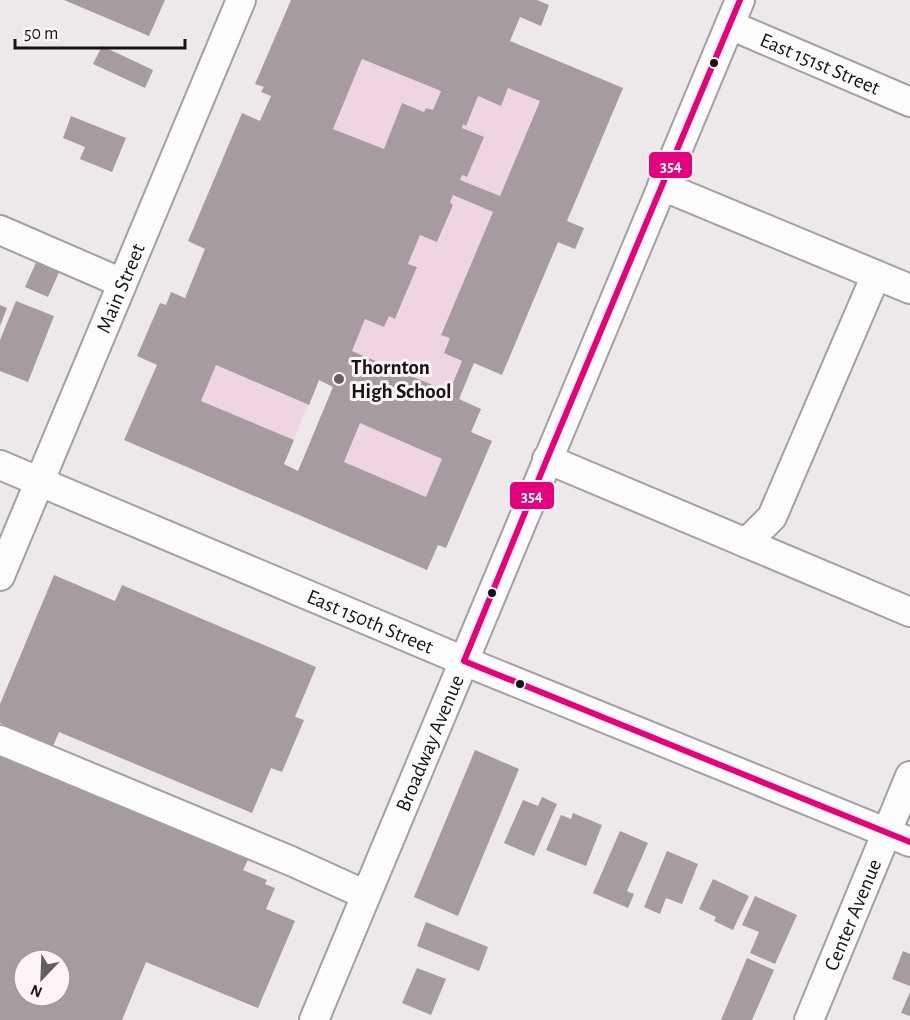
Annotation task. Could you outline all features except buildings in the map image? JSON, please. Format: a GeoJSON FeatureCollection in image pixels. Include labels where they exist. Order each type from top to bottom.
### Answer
{"type":"FeatureCollection","features":[{"type":"Feature","properties":{"kind":"street","name":"Main Street"},"geometry":{"type":"LineString","coordinates":[[0,576],[241,0]]}},
{"type":"Feature","properties":{"kind":"street","name":"East 151st Street"},"geometry":{"type":"LineString","coordinates":[[735,13],[910,102]]}},
{"type":"Feature","properties":{"kind":"street","name":"Broadway Avenue"},"geometry":{"type":"LineString","coordinates":[[314,1020],[735,13]]}},
{"type":"Feature","properties":{"kind":"street"},"geometry":{"type":"LineString","coordinates":[[662,186],[910,289]]}},
{"type":"Feature","properties":{"kind":"street"},"geometry":{"type":"LineString","coordinates":[[0,230],[122,283]]}},
{"type":"Feature","properties":{"kind":"street"},"geometry":{"type":"LineString","coordinates":[[746,543],[772,517],[876,275]]}},
{"type":"Feature","properties":{"kind":"street"},"geometry":{"type":"LineString","coordinates":[[547,459],[910,612]]}},
{"type":"Feature","properties":{"kind":"street","name":"East 150th Street"},"geometry":{"type":"LineString","coordinates":[[0,465],[464,661],[898,837]]}},
{"type":"Feature","properties":{"kind":"street"},"geometry":{"type":"LineString","coordinates":[[0,740],[291,861],[366,896]]}},
{"type":"Feature","properties":{"kind":"street","name":"Center Avenue"},"geometry":{"type":"LineString","coordinates":[[809,1020],[898,837],[910,776]]}},
{"type":"Feature","properties":{"kind":"shaded area"},"geometry":{"type":"Polygon","coordinates":[[[362,59],[441,91],[433,110],[426,108],[424,112],[402,103],[384,149],[333,129],[362,59]]]}},
{"type":"Feature","properties":{"kind":"shaded area"},"geometry":{"type":"Polygon","coordinates":[[[508,88],[540,101],[500,196],[460,180],[462,175],[468,176],[483,137],[462,128],[463,124],[466,125],[478,96],[501,105],[508,88]]]}},
{"type":"Feature","properties":{"kind":"shaded area"},"geometry":{"type":"Polygon","coordinates":[[[453,195],[493,212],[441,334],[450,338],[445,353],[461,361],[449,392],[352,351],[365,319],[389,316],[396,319],[417,268],[408,264],[420,235],[438,242],[453,205],[450,202],[453,195]]]}},
{"type":"Feature","properties":{"kind":"shaded area"},"geometry":{"type":"Polygon","coordinates":[[[216,365],[308,405],[294,440],[201,401],[216,365]]]}},
{"type":"Feature","properties":{"kind":"shaded area"},"geometry":{"type":"Polygon","coordinates":[[[360,423],[442,459],[426,497],[344,462],[360,423]]]}},
{"type":"Feature","properties":{"kind":"transit line","name":"354"},"geometry":{"type":"LineString","coordinates":[[464,661],[740,0]]}},
{"type":"Feature","properties":{"kind":"transit line","name":"354"},"geometry":{"type":"LineString","coordinates":[[464,661],[910,842]]}},
{"type":"Feature","properties":{"kind":"place","name":"Thornton High School"},"geometry":{"type":"Point","coordinates":[339,379]}}]}
